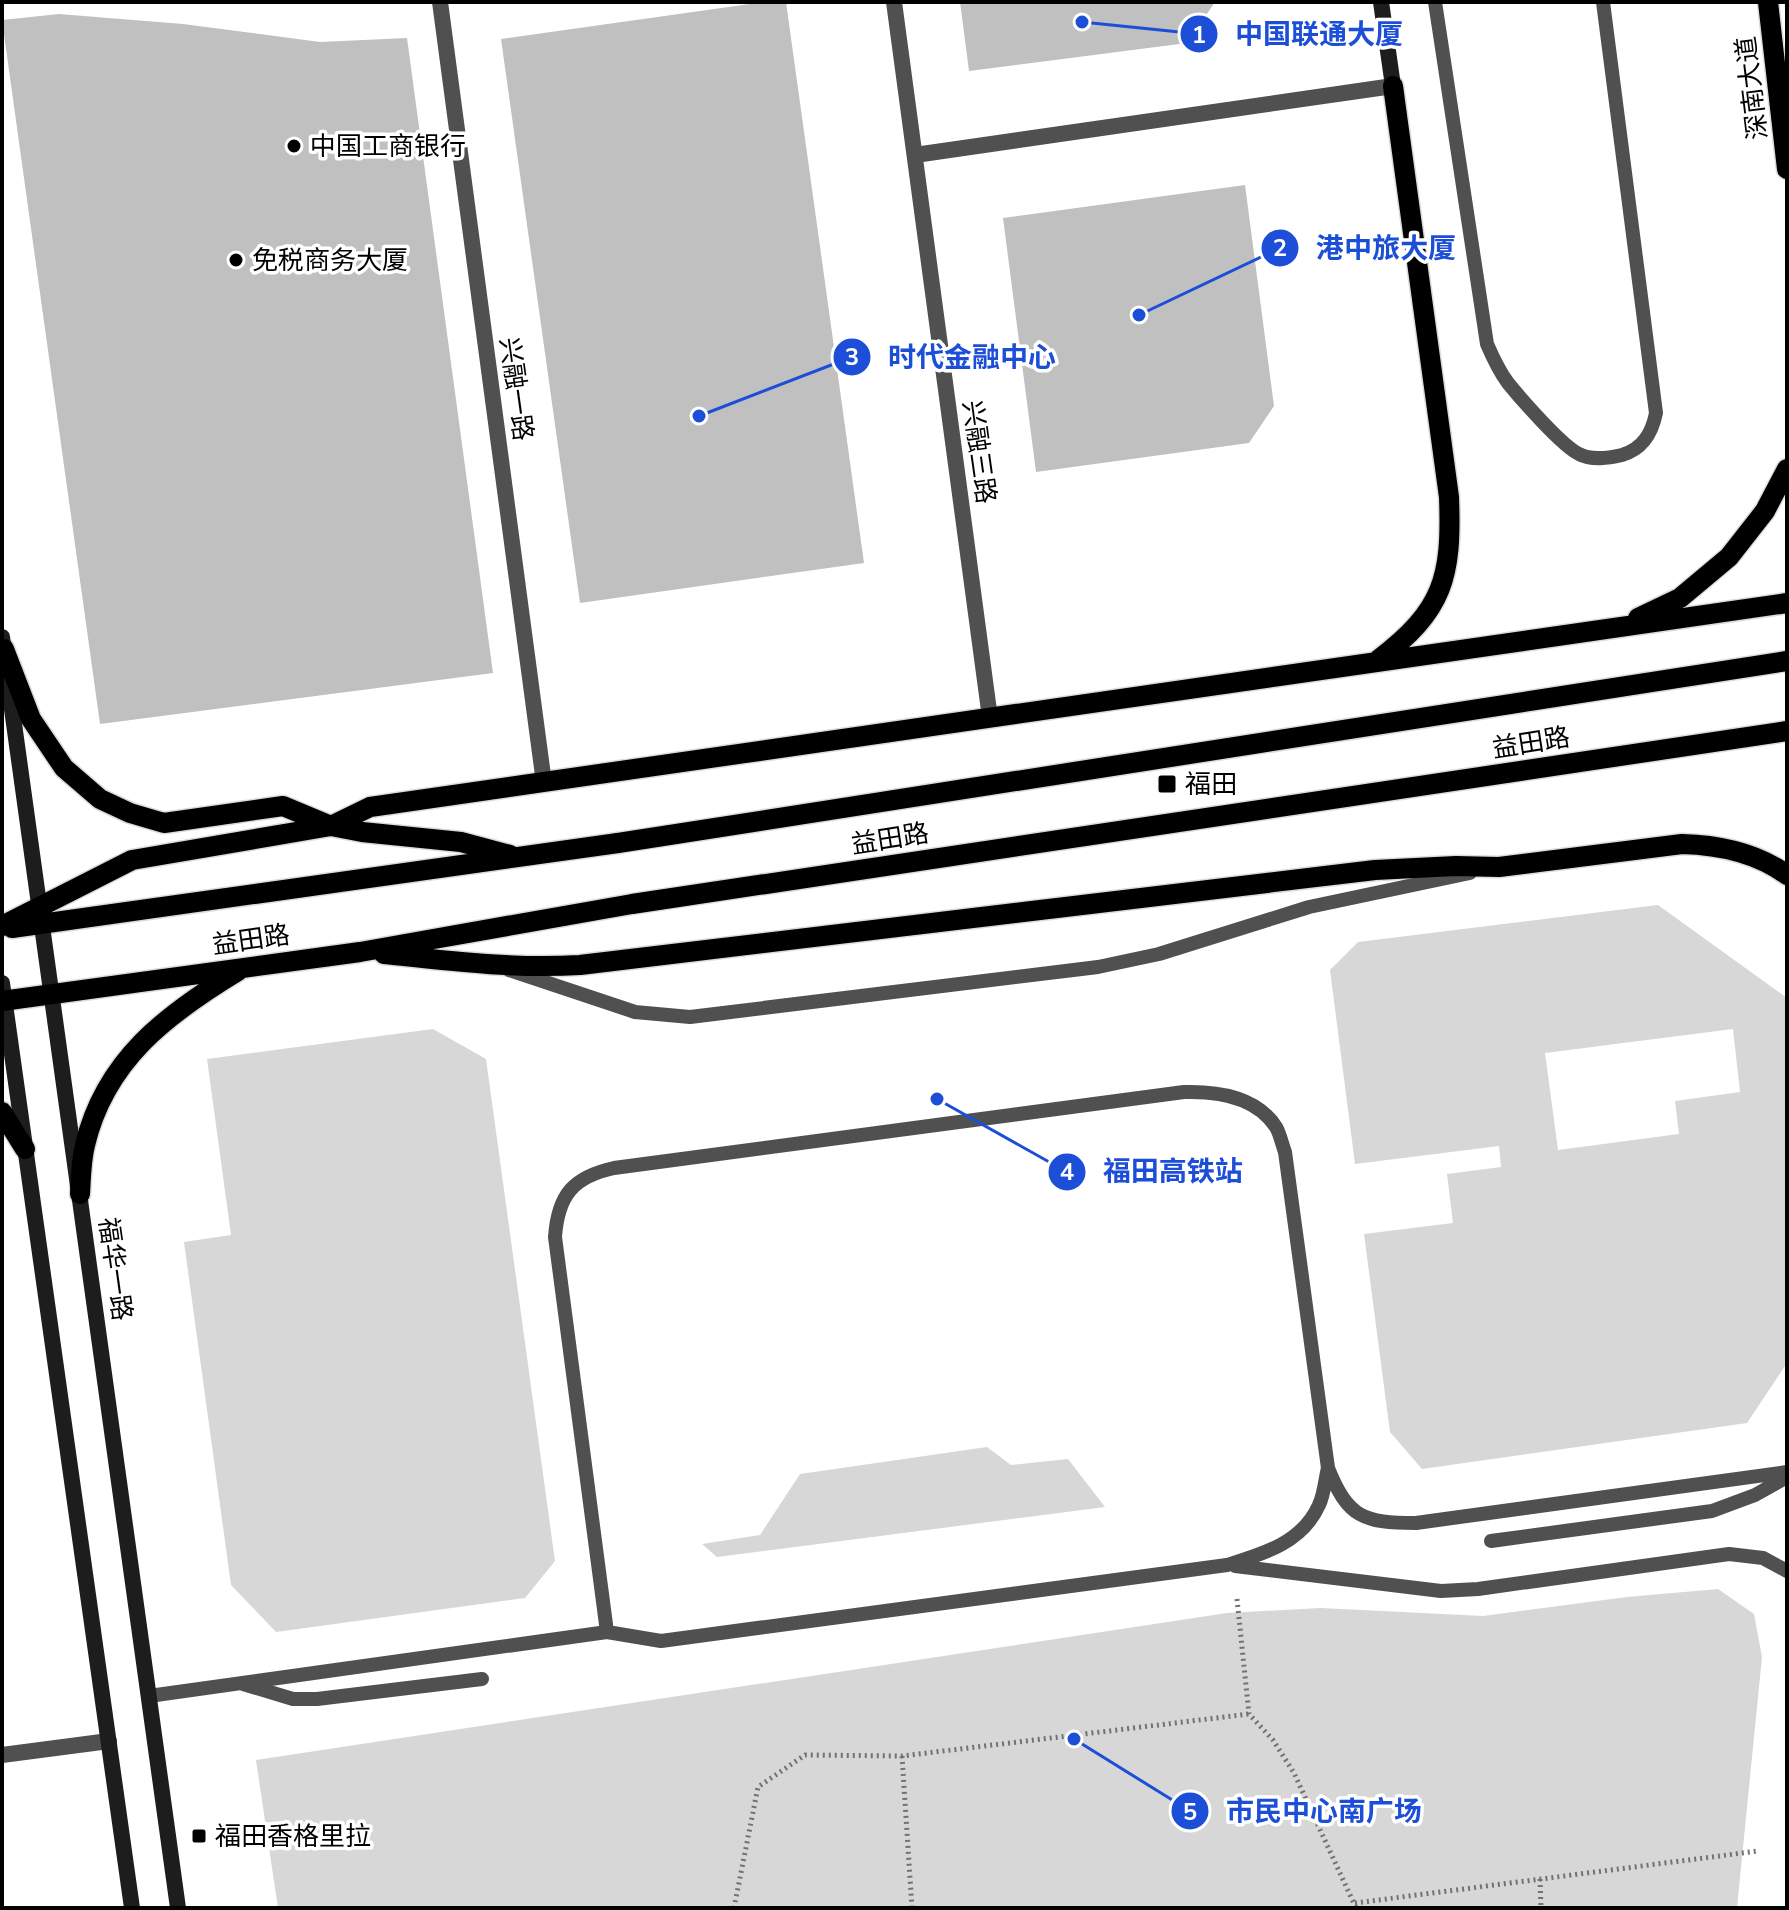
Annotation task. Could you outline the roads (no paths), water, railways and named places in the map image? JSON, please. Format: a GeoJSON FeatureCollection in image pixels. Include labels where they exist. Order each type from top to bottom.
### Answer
{"type":"FeatureCollection","features":[{"type":"Feature","properties":{"kind":"main road","name":"深南大道"},"geometry":{"type":"LineString","coordinates":[[1768,2],[1787,169]]}},
{"type":"Feature","properties":{"kind":"main road"},"geometry":{"type":"LineString","coordinates":[[1374,663],[1407,638],[1431,610],[1445,581],[1451,539],[1449,497],[1393,86]]}},
{"type":"Feature","properties":{"kind":"main road"},"geometry":{"type":"LineString","coordinates":[[1618,627],[1680,598],[1729,557],[1765,511],[1787,469]]}},
{"type":"Feature","properties":{"kind":"main road"},"geometry":{"type":"LineString","coordinates":[[2,928],[41,916],[132,860],[331,826],[370,807],[1787,603]]}},
{"type":"Feature","properties":{"kind":"main road"},"geometry":{"type":"LineString","coordinates":[[3,643],[31,719],[64,768],[100,799],[130,813],[164,823],[283,806],[331,826],[461,842],[518,857]]}},
{"type":"Feature","properties":{"kind":"main road","name":"益田路"},"geometry":{"type":"LineString","coordinates":[[41,916],[618,843],[1787,661]]}},
{"type":"Feature","properties":{"kind":"main road","name":"益田路"},"geometry":{"type":"LineString","coordinates":[[3,995],[52,993],[360,952],[632,904],[1787,731]]}},
{"type":"Feature","properties":{"kind":"main road"},"geometry":{"type":"LineString","coordinates":[[360,952],[497,966],[538,968],[580,965],[1375,870],[1499,867],[1682,844],[1707,845],[1758,858],[1787,875]]}},
{"type":"Feature","properties":{"kind":"main road"},"geometry":{"type":"LineString","coordinates":[[80,1194],[84,1147],[94,1117],[120,1068],[169,1016],[245,967]]}},
{"type":"Feature","properties":{"kind":"main road"},"geometry":{"type":"LineString","coordinates":[[2,1112],[25,1149]]}},
{"type":"Feature","properties":{"kind":"street","name":"兴融一路"},"geometry":{"type":"LineString","coordinates":[[440,2],[544,783]]}},
{"type":"Feature","properties":{"kind":"street","name":"兴融三路"},"geometry":{"type":"LineString","coordinates":[[894,2],[990,718]]}},
{"type":"Feature","properties":{"kind":"street"},"geometry":{"type":"LineString","coordinates":[[915,155],[1393,86],[1381,2]]}},
{"type":"Feature","properties":{"kind":"street","name":"福华一路"},"geometry":{"type":"LineString","coordinates":[[3,643],[178,1908]]}},
{"type":"Feature","properties":{"kind":"street"},"geometry":{"type":"LineString","coordinates":[[3,995],[132,1908]]}},
{"type":"Feature","properties":{"kind":"street"},"geometry":{"type":"LineString","coordinates":[[2,1755],[109,1741]]}},
{"type":"Feature","properties":{"kind":"lane"},"geometry":{"type":"LineString","coordinates":[[1435,2],[1487,344],[1508,383],[1567,445],[1578,454],[1599,458],[1618,456],[1637,448],[1650,433],[1656,413],[1603,2]]}},
{"type":"Feature","properties":{"kind":"lane"},"geometry":{"type":"LineString","coordinates":[[497,966],[635,1012],[690,1017],[1098,967],[1159,954],[1309,907],[1499,867]]}},
{"type":"Feature","properties":{"kind":"lane"},"geometry":{"type":"LineString","coordinates":[[607,1632],[555,1237],[557,1217],[572,1186],[600,1171],[1184,1092],[1211,1091],[1235,1097],[1254,1106],[1276,1127],[1285,1152],[1328,1468],[1339,1495],[1355,1512],[1382,1523],[1416,1523],[1787,1474]]}},
{"type":"Feature","properties":{"kind":"lane"},"geometry":{"type":"LineString","coordinates":[[149,1696],[607,1632],[661,1641],[1227,1565],[1269,1553],[1299,1533],[1319,1505],[1328,1468]]}},
{"type":"Feature","properties":{"kind":"lane"},"geometry":{"type":"LineString","coordinates":[[1491,1541],[1712,1511],[1755,1495],[1787,1474]]}},
{"type":"Feature","properties":{"kind":"lane"},"geometry":{"type":"LineString","coordinates":[[1227,1565],[1441,1591],[1478,1589],[1729,1554],[1763,1558],[1787,1571]]}},
{"type":"Feature","properties":{"kind":"lane"},"geometry":{"type":"LineString","coordinates":[[238,1683],[293,1699],[317,1699],[482,1679]]}},
{"type":"Feature","properties":{"kind":"place","name":"中国联通大厦"},"geometry":{"type":"Point","coordinates":[1082,22]}},
{"type":"Feature","properties":{"kind":"place","name":"中国工商银行"},"geometry":{"type":"Point","coordinates":[294,146]}},
{"type":"Feature","properties":{"kind":"place","name":"免税商务大厦"},"geometry":{"type":"Point","coordinates":[236,260]}},
{"type":"Feature","properties":{"kind":"place","name":"港中旅大厦"},"geometry":{"type":"Point","coordinates":[1139,315]}},
{"type":"Feature","properties":{"kind":"place","name":"时代金融中心"},"geometry":{"type":"Point","coordinates":[699,416]}},
{"type":"Feature","properties":{"kind":"place","name":"福田"},"geometry":{"type":"Point","coordinates":[1167,784]}},
{"type":"Feature","properties":{"kind":"place","name":"福田高铁站"},"geometry":{"type":"Point","coordinates":[937,1099]}},
{"type":"Feature","properties":{"kind":"place","name":"市民中心南广场"},"geometry":{"type":"Point","coordinates":[1074,1739]}},
{"type":"Feature","properties":{"kind":"place","name":"福田香格里拉"},"geometry":{"type":"Point","coordinates":[199,1836]}}]}
